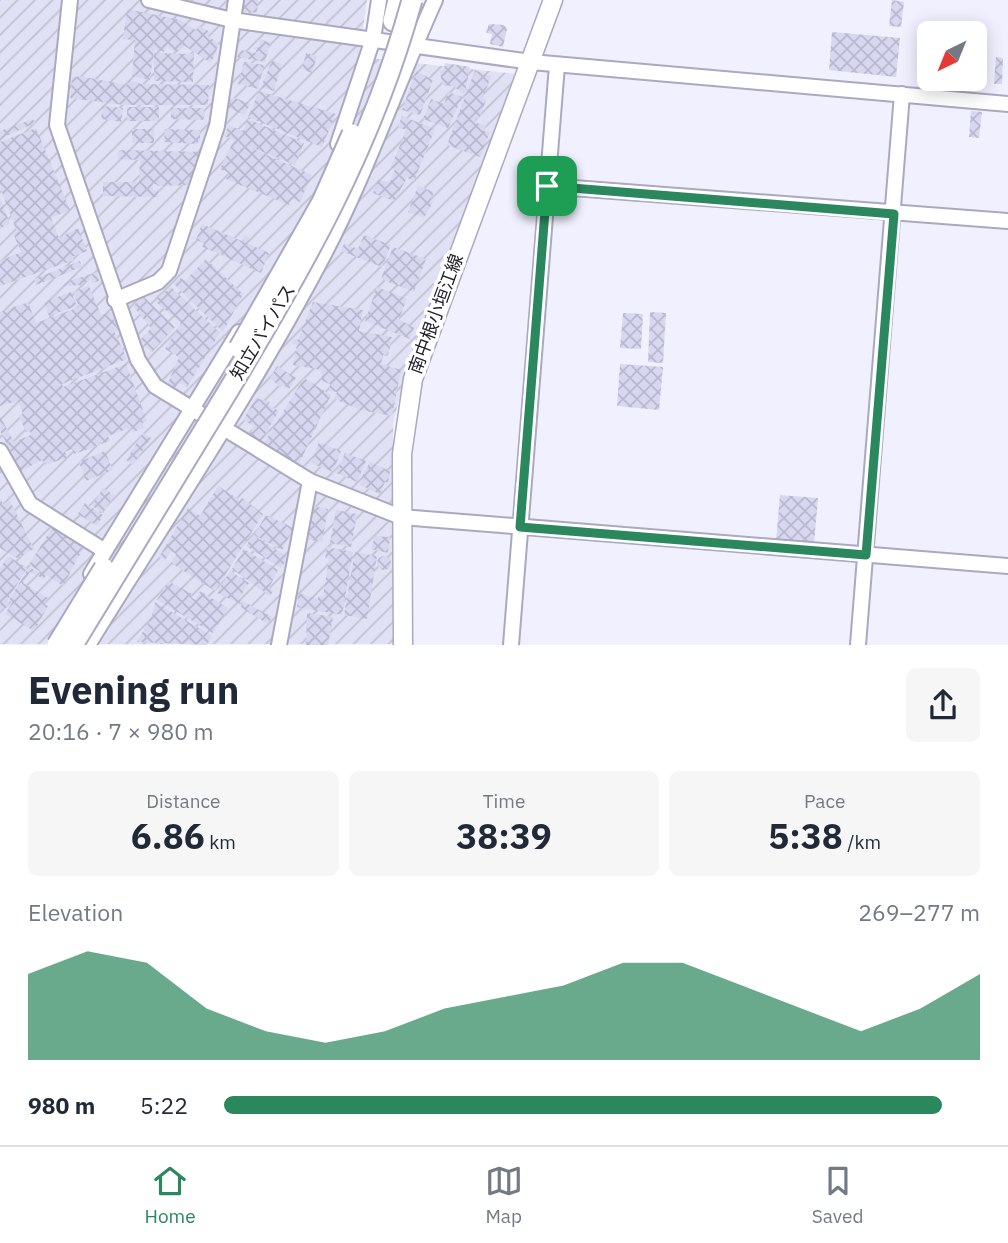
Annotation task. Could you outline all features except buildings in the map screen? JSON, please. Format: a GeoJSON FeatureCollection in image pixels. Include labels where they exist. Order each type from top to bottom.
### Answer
{"type":"FeatureCollection","features":[{"type":"Feature","properties":{"kind":"highway","name":"知立バイパス"},"geometry":{"type":"LineString","coordinates":[[57,645],[301,241],[348,144],[393,21],[398,0]]}},
{"type":"Feature","properties":{"kind":"highway","name":"知立バイパス"},"geometry":{"type":"LineString","coordinates":[[73,645],[313,247],[354,164],[393,62],[412,0]]}},
{"type":"Feature","properties":{"kind":"highway"},"geometry":{"type":"LineString","coordinates":[[393,62],[419,0]]}},
{"type":"Feature","properties":{"kind":"main road","name":"南中根小垣江線"},"geometry":{"type":"LineString","coordinates":[[403,645],[401,517],[404,426],[413,379],[553,0]]}},
{"type":"Feature","properties":{"kind":"street"},"geometry":{"type":"LineString","coordinates":[[70,0],[57,125],[115,300],[148,379],[310,481],[401,517],[1008,566]]}},
{"type":"Feature","properties":{"kind":"street"},"geometry":{"type":"LineString","coordinates":[[149,0],[232,20],[531,62],[1008,104]]}},
{"type":"Feature","properties":{"kind":"street"},"geometry":{"type":"LineString","coordinates":[[115,300],[158,282],[169,271],[216,126],[236,0]]}},
{"type":"Feature","properties":{"kind":"street"},"geometry":{"type":"LineString","coordinates":[[48,645],[248,316],[315,195],[340,140],[373,39],[379,0]]}},
{"type":"Feature","properties":{"kind":"street"},"geometry":{"type":"LineString","coordinates":[[88,645],[323,257],[382,131],[435,0]]}},
{"type":"Feature","properties":{"kind":"street"},"geometry":{"type":"LineString","coordinates":[[511,645],[557,65]]}},
{"type":"Feature","properties":{"kind":"street"},"geometry":{"type":"LineString","coordinates":[[859,645],[902,94]]}},
{"type":"Feature","properties":{"kind":"street"},"geometry":{"type":"LineString","coordinates":[[547,186],[1008,221]]}},
{"type":"Feature","properties":{"kind":"street"},"geometry":{"type":"LineString","coordinates":[[0,451],[30,504],[105,551]]}},
{"type":"Feature","properties":{"kind":"street"},"geometry":{"type":"LineString","coordinates":[[279,645],[310,481]]}},
{"type":"Feature","properties":{"kind":"shaded area"},"geometry":{"type":"Polygon","coordinates":[[[0,0],[367,0],[359,57],[518,74],[423,323],[406,371],[393,424],[396,644],[0,644],[0,0]]]}},
{"type":"Feature","properties":{"kind":"route"},"geometry":{"type":"LineString","coordinates":[[547,186],[894,214],[866,555],[520,527],[547,186]]}}]}
